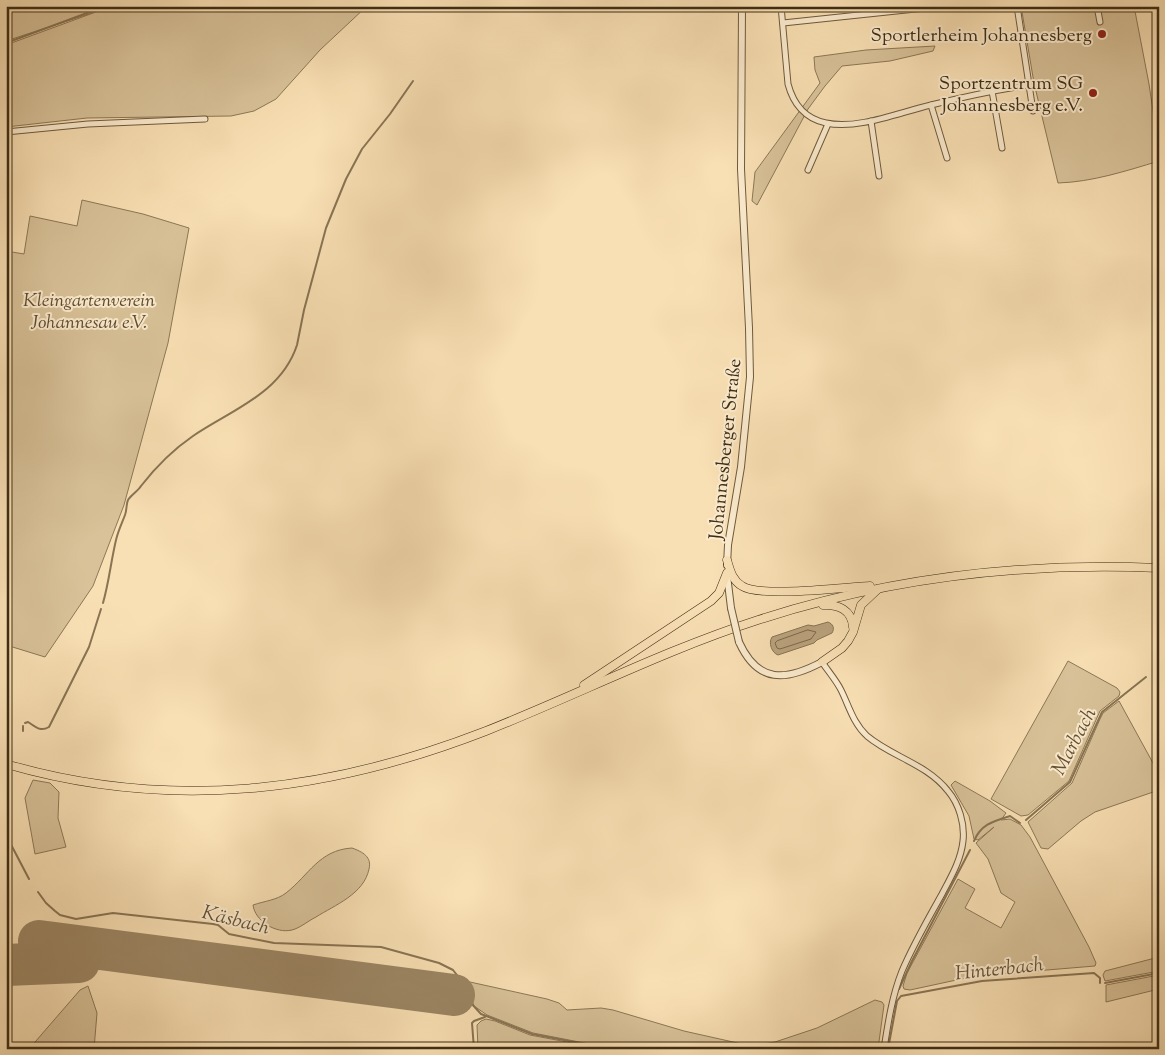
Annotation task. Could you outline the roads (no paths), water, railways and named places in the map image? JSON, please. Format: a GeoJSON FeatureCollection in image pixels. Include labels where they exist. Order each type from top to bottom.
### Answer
{"type":"FeatureCollection","features":[{"type":"Feature","properties":{"kind":"main road"},"geometry":{"type":"LineString","coordinates":[[727,560],[730,571],[737,582],[746,589],[752,590],[797,591],[902,583]]}},
{"type":"Feature","properties":{"kind":"main road"},"geometry":{"type":"LineString","coordinates":[[6,764],[51,776],[108,785],[166,790],[227,790],[291,784],[358,772],[403,760],[482,732],[720,633],[806,605],[902,583],[954,575],[1005,570],[1086,566],[1159,568]]}},
{"type":"Feature","properties":{"kind":"main road"},"geometry":{"type":"LineString","coordinates":[[556,701],[582,687],[711,601],[719,593],[727,573]]}},
{"type":"Feature","properties":{"kind":"main road"},"geometry":{"type":"LineString","coordinates":[[822,662],[842,648],[848,641],[853,632],[861,605],[879,588]]}},
{"type":"Feature","properties":{"kind":"main road"},"geometry":{"type":"LineString","coordinates":[[806,605],[831,604],[841,607],[851,618],[853,632]]}},
{"type":"Feature","properties":{"kind":"street","name":"Johannesberger Straße"},"geometry":{"type":"LineString","coordinates":[[742,6],[741,169],[750,377],[741,466],[727,560],[731,608],[739,642],[744,654],[752,664],[769,674],[781,676],[796,674],[822,662]]}},
{"type":"Feature","properties":{"kind":"street"},"geometry":{"type":"LineString","coordinates":[[782,6],[788,84],[791,94],[802,111],[828,124],[871,121],[992,91],[1029,85]]}},
{"type":"Feature","properties":{"kind":"street"},"geometry":{"type":"LineString","coordinates":[[783,22],[944,6]]}},
{"type":"Feature","properties":{"kind":"street"},"geometry":{"type":"LineString","coordinates":[[1017,6],[1033,111]]}},
{"type":"Feature","properties":{"kind":"street"},"geometry":{"type":"LineString","coordinates":[[1097,6],[1100,22]]}},
{"type":"Feature","properties":{"kind":"street"},"geometry":{"type":"LineString","coordinates":[[992,91],[1002,148]]}},
{"type":"Feature","properties":{"kind":"street"},"geometry":{"type":"LineString","coordinates":[[931,105],[947,158]]}},
{"type":"Feature","properties":{"kind":"street"},"geometry":{"type":"LineString","coordinates":[[6,132],[88,124],[205,119]]}},
{"type":"Feature","properties":{"kind":"street"},"geometry":{"type":"LineString","coordinates":[[871,121],[879,176]]}},
{"type":"Feature","properties":{"kind":"street"},"geometry":{"type":"LineString","coordinates":[[808,170],[828,124]]}},
{"type":"Feature","properties":{"kind":"street"},"geometry":{"type":"LineString","coordinates":[[822,662],[837,683],[852,715],[862,730],[873,740],[918,766],[942,784],[954,799],[962,822],[963,842],[956,866],[908,959],[893,995],[884,1049]]}},
{"type":"Feature","properties":{"kind":"water"},"geometry":{"type":"Polygon","coordinates":[[[828,622],[833,626],[832,633],[814,643],[778,655],[772,650],[770,642],[772,637],[808,625],[814,626],[828,622]]]}},
{"type":"Feature","properties":{"kind":"waterway"},"geometry":{"type":"LineString","coordinates":[[6,43],[106,6]]}},
{"type":"Feature","properties":{"kind":"waterway"},"geometry":{"type":"LineString","coordinates":[[103,603],[116,540],[126,513],[129,498],[179,447],[193,436],[253,399],[279,376],[289,362],[297,345],[304,310],[326,228],[346,179],[362,149],[413,81]]}},
{"type":"Feature","properties":{"kind":"waterway"},"geometry":{"type":"LineString","coordinates":[[25,723],[28,722],[41,729],[49,727],[89,647],[101,609]]}},
{"type":"Feature","properties":{"kind":"waterway","name":"Marbach"},"geometry":{"type":"LineString","coordinates":[[1026,820],[1070,782],[1102,712],[1146,677]]}},
{"type":"Feature","properties":{"kind":"waterway"},"geometry":{"type":"LineString","coordinates":[[23,726],[23,731]]}},
{"type":"Feature","properties":{"kind":"waterway","name":"Marbach"},"geometry":{"type":"LineString","coordinates":[[974,841],[980,831],[993,822],[1010,816],[1020,823]]}},
{"type":"Feature","properties":{"kind":"waterway","name":"Käsbach"},"geometry":{"type":"LineString","coordinates":[[6,835],[29,879]]}},
{"type":"Feature","properties":{"kind":"waterway","name":"Marbach"},"geometry":{"type":"LineString","coordinates":[[899,989],[970,850]]}},
{"type":"Feature","properties":{"kind":"waterway","name":"Käsbach"},"geometry":{"type":"LineString","coordinates":[[38,892],[46,903],[60,915],[76,919],[113,913],[213,924],[218,925],[229,934],[274,943],[381,947],[439,963],[453,970],[460,979]]}},
{"type":"Feature","properties":{"kind":"waterway","name":"Hinterbach"},"geometry":{"type":"LineString","coordinates":[[888,1049],[897,1001],[901,996],[982,981],[1094,973],[1100,978],[1100,983]]}},
{"type":"Feature","properties":{"kind":"waterway","name":"Hinterbach"},"geometry":{"type":"LineString","coordinates":[[1105,983],[1159,973]]}},
{"type":"Feature","properties":{"kind":"waterway","name":"Käsbach"},"geometry":{"type":"LineString","coordinates":[[464,984],[470,1002],[481,1014],[532,1034],[611,1049]]}},
{"type":"Feature","properties":{"kind":"waterway"},"geometry":{"type":"LineString","coordinates":[[474,1049],[472,1023],[485,1017]]}},
{"type":"Feature","properties":{"kind":"place","name":"Sportlerheim Johannesberg"},"geometry":{"type":"Point","coordinates":[1102,34]}},
{"type":"Feature","properties":{"kind":"place","name":"Sportzentrum SG Johannesberg e.V."},"geometry":{"type":"Point","coordinates":[1093,93]}},
{"type":"Feature","properties":{"kind":"park label","name":"Kleingartenverein Johannesau e.V."},"geometry":{"type":"Point","coordinates":[89,310]}}]}
